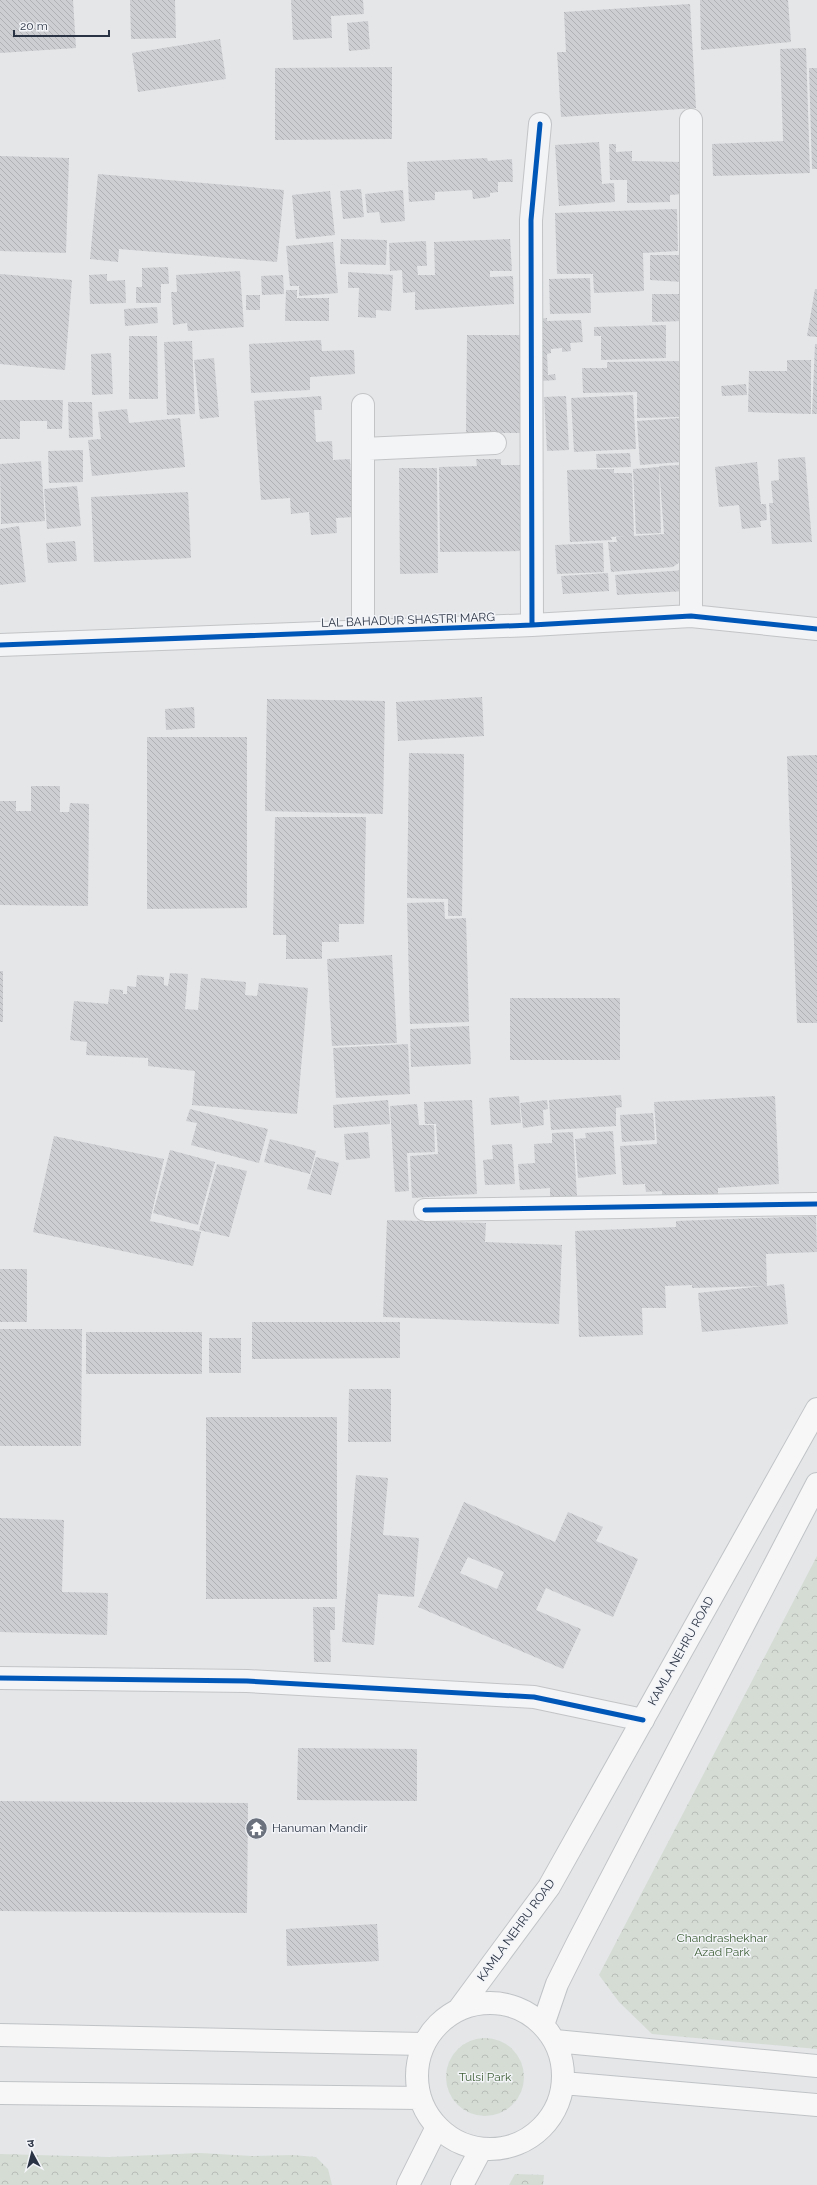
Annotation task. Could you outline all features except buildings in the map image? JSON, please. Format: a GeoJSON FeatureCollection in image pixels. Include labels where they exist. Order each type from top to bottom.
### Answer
{"type":"FeatureCollection","features":[{"type":"Feature","properties":{"kind":"main road","name":"KAMLA NEHRU ROAD"},"geometry":{"type":"LineString","coordinates":[[458,2009],[549,1887],[817,1409]]}},
{"type":"Feature","properties":{"kind":"main road"},"geometry":{"type":"LineString","coordinates":[[549,2033],[557,1984],[817,1484]]}},
{"type":"Feature","properties":{"kind":"main road"},"geometry":{"type":"LineString","coordinates":[[483,2002],[509,2004],[527,2012],[549,2033],[562,2060],[563,2083],[557,2106],[543,2126],[524,2141],[502,2148],[481,2149],[455,2140],[437,2127],[425,2110],[417,2090],[416,2069],[423,2044],[438,2023],[458,2009],[483,2002]]}},
{"type":"Feature","properties":{"kind":"main road"},"geometry":{"type":"LineString","coordinates":[[549,2033],[817,2066]]}},
{"type":"Feature","properties":{"kind":"main road"},"geometry":{"type":"LineString","coordinates":[[0,2035],[423,2044]]}},
{"type":"Feature","properties":{"kind":"main road"},"geometry":{"type":"LineString","coordinates":[[563,2083],[817,2105]]}},
{"type":"Feature","properties":{"kind":"main road"},"geometry":{"type":"LineString","coordinates":[[0,2093],[420,2098]]}},
{"type":"Feature","properties":{"kind":"main road"},"geometry":{"type":"LineString","coordinates":[[408,2185],[437,2127]]}},
{"type":"Feature","properties":{"kind":"main road"},"geometry":{"type":"LineString","coordinates":[[462,2185],[481,2149]]}},
{"type":"Feature","properties":{"kind":"street"},"geometry":{"type":"LineString","coordinates":[[691,120],[691,616]]}},
{"type":"Feature","properties":{"kind":"street"},"geometry":{"type":"LineString","coordinates":[[532,625],[531,220],[540,124]]}},
{"type":"Feature","properties":{"kind":"street"},"geometry":{"type":"LineString","coordinates":[[363,405],[363,631]]}},
{"type":"Feature","properties":{"kind":"street"},"geometry":{"type":"LineString","coordinates":[[364,449],[495,443]]}},
{"type":"Feature","properties":{"kind":"street","name":"LAL BAHADUR SHASTRI MARG"},"geometry":{"type":"LineString","coordinates":[[0,645],[532,625],[691,616],[817,629]]}},
{"type":"Feature","properties":{"kind":"street"},"geometry":{"type":"LineString","coordinates":[[425,1210],[817,1204]]}},
{"type":"Feature","properties":{"kind":"street"},"geometry":{"type":"LineString","coordinates":[[0,1678],[247,1680],[534,1697],[643,1720]]}},
{"type":"Feature","properties":{"kind":"green space","name":"Chandrashekhar Azad Park"},"geometry":{"type":"Polygon","coordinates":[[[817,1556],[817,2049],[652,2034],[619,2002],[599,1975],[817,1556]]]}},
{"type":"Feature","properties":{"kind":"green space","name":"Tulsi Park"},"geometry":{"type":"Polygon","coordinates":[[[485,2038],[500,2041],[512,2050],[521,2062],[524,2077],[521,2092],[512,2104],[500,2113],[485,2116],[470,2113],[458,2104],[449,2092],[446,2077],[449,2062],[458,2050],[470,2041],[485,2038]]]}},
{"type":"Feature","properties":{"kind":"green space"},"geometry":{"type":"Polygon","coordinates":[[[200,2153],[252,2156],[292,2155],[316,2157],[328,2169],[332,2185],[0,2185],[0,2154],[109,2157],[200,2153]]]}},
{"type":"Feature","properties":{"kind":"green space"},"geometry":{"type":"Polygon","coordinates":[[[515,2174],[544,2175],[543,2185],[509,2185],[515,2174]]]}},
{"type":"Feature","properties":{"kind":"cycle path"},"geometry":{"type":"LineString","coordinates":[[532,625],[531,220],[540,124]]}},
{"type":"Feature","properties":{"kind":"cycle path"},"geometry":{"type":"LineString","coordinates":[[0,645],[532,625],[691,616],[817,629]]}},
{"type":"Feature","properties":{"kind":"cycle path"},"geometry":{"type":"LineString","coordinates":[[425,1210],[817,1204]]}},
{"type":"Feature","properties":{"kind":"cycle path"},"geometry":{"type":"LineString","coordinates":[[0,1678],[247,1681],[534,1697],[643,1720]]}},
{"type":"Feature","properties":{"kind":"place","name":"Hanuman Mandir"},"geometry":{"type":"Point","coordinates":[257,1828]}}]}
